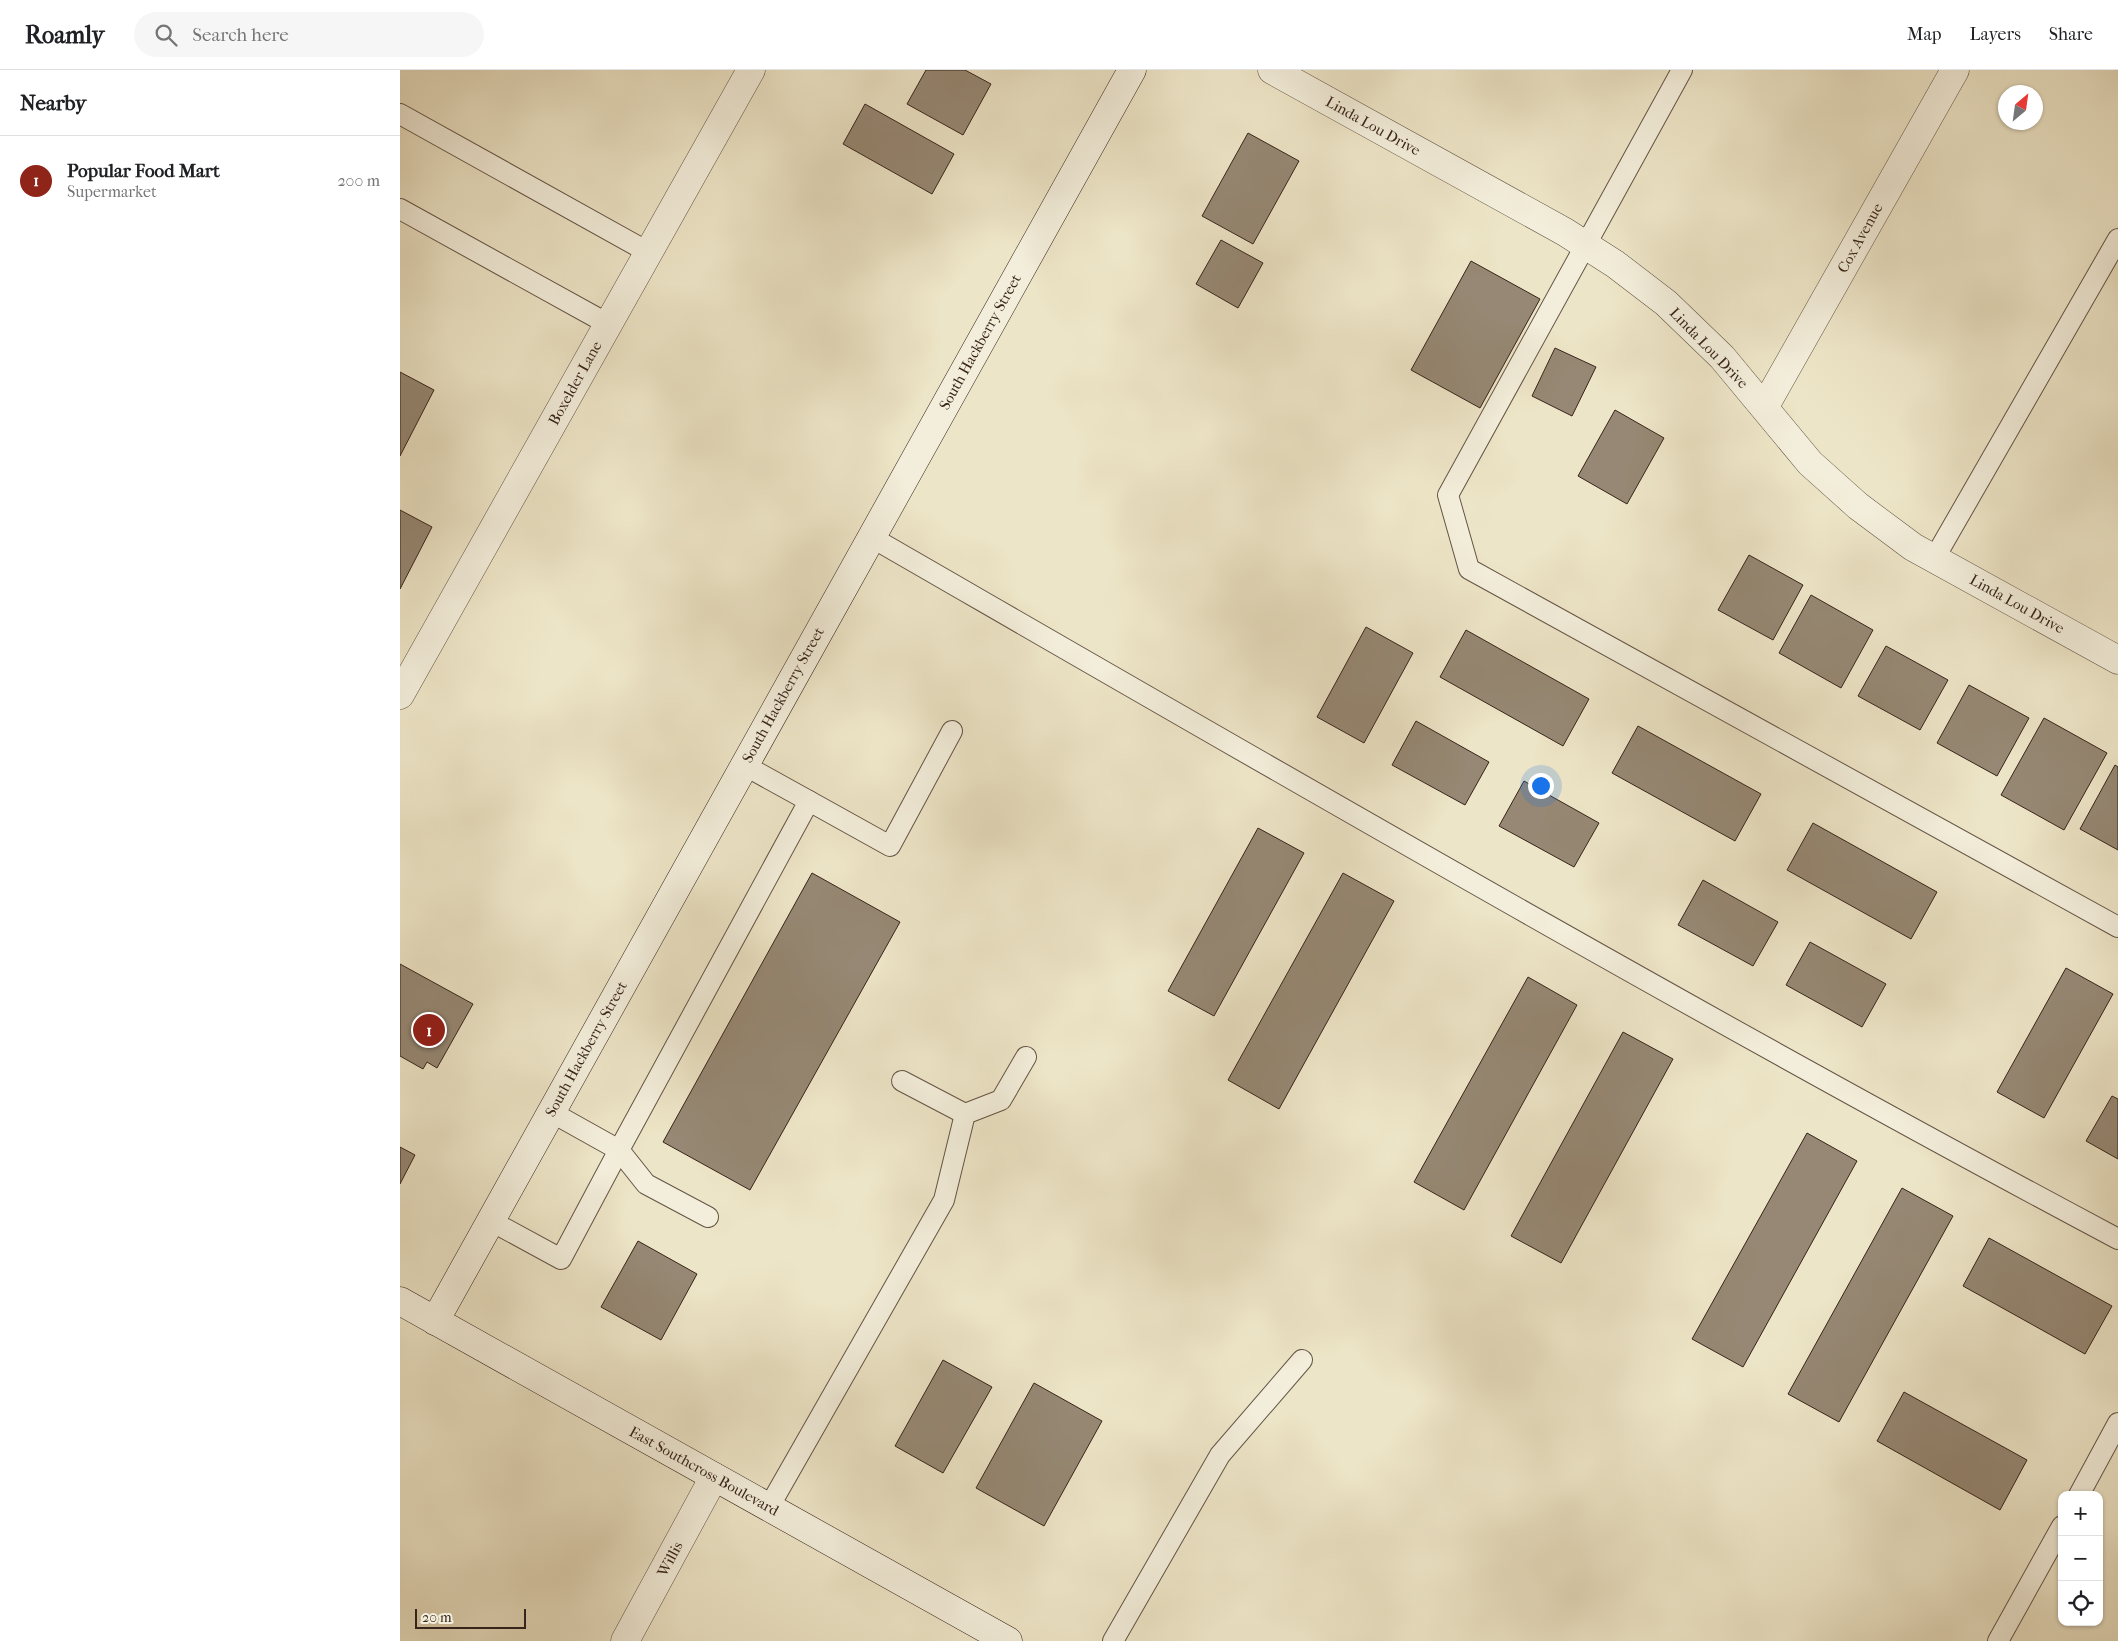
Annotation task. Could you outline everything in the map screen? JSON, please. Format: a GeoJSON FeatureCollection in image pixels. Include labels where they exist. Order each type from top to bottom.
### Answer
{"type":"FeatureCollection","features":[{"type":"Feature","properties":{"kind":"street","name":"Boxelder Lane"},"geometry":{"type":"LineString","coordinates":[[400,695],[750,70]]}},
{"type":"Feature","properties":{"kind":"street","name":"South Hackberry Street"},"geometry":{"type":"LineString","coordinates":[[436,1321],[1132,70]]}},
{"type":"Feature","properties":{"kind":"street","name":"Linda Lou Drive"},"geometry":{"type":"LineString","coordinates":[[1272,70],[1586,245],[1666,303],[1722,356],[1810,463],[1858,506],[1913,547],[2118,660]]}},
{"type":"Feature","properties":{"kind":"street","name":"Cox Avenue"},"geometry":{"type":"LineString","coordinates":[[1765,406],[1955,70]]}},
{"type":"Feature","properties":{"kind":"street","name":"East Southcross Boulevard"},"geometry":{"type":"LineString","coordinates":[[400,1301],[1008,1641]]}},
{"type":"Feature","properties":{"kind":"street","name":"Willis"},"geometry":{"type":"LineString","coordinates":[[625,1641],[714,1477]]}},
{"type":"Feature","properties":{"kind":"lane"},"geometry":{"type":"LineString","coordinates":[[1682,70],[1448,494],[1470,570],[2118,927]]}},
{"type":"Feature","properties":{"kind":"lane"},"geometry":{"type":"LineString","coordinates":[[400,114],[648,252]]}},
{"type":"Feature","properties":{"kind":"lane"},"geometry":{"type":"LineString","coordinates":[[400,209],[608,324]]}},
{"type":"Feature","properties":{"kind":"lane"},"geometry":{"type":"LineString","coordinates":[[1934,559],[2118,239]]}},
{"type":"Feature","properties":{"kind":"lane"},"geometry":{"type":"LineString","coordinates":[[871,537],[1243,752],[1893,1119],[2118,1239]]}},
{"type":"Feature","properties":{"kind":"lane"},"geometry":{"type":"LineString","coordinates":[[744,766],[890,846],[952,731]]}},
{"type":"Feature","properties":{"kind":"lane"},"geometry":{"type":"LineString","coordinates":[[491,1220],[561,1259],[809,801]]}},
{"type":"Feature","properties":{"kind":"lane"},"geometry":{"type":"LineString","coordinates":[[902,1081],[965,1114],[1001,1100],[1026,1057]]}},
{"type":"Feature","properties":{"kind":"lane"},"geometry":{"type":"LineString","coordinates":[[551,1112],[619,1150],[646,1184],[708,1217]]}},
{"type":"Feature","properties":{"kind":"lane"},"geometry":{"type":"LineString","coordinates":[[769,1507],[944,1200],[965,1114]]}},
{"type":"Feature","properties":{"kind":"lane"},"geometry":{"type":"LineString","coordinates":[[1113,1641],[1220,1455],[1302,1360]]}},
{"type":"Feature","properties":{"kind":"lane"},"geometry":{"type":"LineString","coordinates":[[2081,1491],[2118,1423]]}},
{"type":"Feature","properties":{"kind":"lane"},"geometry":{"type":"LineString","coordinates":[[1998,1641],[2058,1533]]}},
{"type":"Feature","properties":{"kind":"building"},"geometry":{"type":"Polygon","coordinates":[[[926,70],[965,70],[991,84],[963,135],[907,104],[926,70]]]}},
{"type":"Feature","properties":{"kind":"building"},"geometry":{"type":"Polygon","coordinates":[[[865,104],[954,154],[932,194],[843,144],[865,104]]]}},
{"type":"Feature","properties":{"kind":"building"},"geometry":{"type":"Polygon","coordinates":[[[1248,133],[1299,161],[1253,244],[1202,216],[1248,133]]]}},
{"type":"Feature","properties":{"kind":"building"},"geometry":{"type":"Polygon","coordinates":[[[1221,240],[1263,263],[1238,308],[1196,284],[1221,240]]]}},
{"type":"Feature","properties":{"kind":"building"},"geometry":{"type":"Polygon","coordinates":[[[1471,261],[1540,299],[1480,408],[1411,370],[1471,261]]]}},
{"type":"Feature","properties":{"kind":"building"},"geometry":{"type":"Polygon","coordinates":[[[1555,348],[1596,367],[1572,416],[1532,396],[1555,348]]]}},
{"type":"Feature","properties":{"kind":"building"},"geometry":{"type":"Polygon","coordinates":[[[400,372],[434,390],[400,456],[400,372]]]}},
{"type":"Feature","properties":{"kind":"building"},"geometry":{"type":"Polygon","coordinates":[[[1615,410],[1664,438],[1627,504],[1578,476],[1615,410]]]}},
{"type":"Feature","properties":{"kind":"building"},"geometry":{"type":"Polygon","coordinates":[[[400,510],[432,527],[400,589],[400,510]]]}},
{"type":"Feature","properties":{"kind":"building"},"geometry":{"type":"Polygon","coordinates":[[[1749,555],[1803,585],[1773,640],[1718,610],[1749,555]]]}},
{"type":"Feature","properties":{"kind":"building"},"geometry":{"type":"Polygon","coordinates":[[[1811,595],[1873,630],[1841,688],[1779,653],[1811,595]]]}},
{"type":"Feature","properties":{"kind":"building"},"geometry":{"type":"Polygon","coordinates":[[[1366,627],[1413,653],[1364,743],[1317,717],[1366,627]]]}},
{"type":"Feature","properties":{"kind":"building"},"geometry":{"type":"Polygon","coordinates":[[[1466,630],[1589,699],[1563,746],[1440,677],[1466,630]]]}},
{"type":"Feature","properties":{"kind":"building"},"geometry":{"type":"Polygon","coordinates":[[[1886,646],[1948,680],[1920,730],[1858,696],[1886,646]]]}},
{"type":"Feature","properties":{"kind":"building"},"geometry":{"type":"Polygon","coordinates":[[[1969,685],[2029,718],[1997,776],[1937,743],[1969,685]]]}},
{"type":"Feature","properties":{"kind":"building"},"geometry":{"type":"Polygon","coordinates":[[[2044,718],[2107,753],[2064,830],[2001,795],[2044,718]]]}},
{"type":"Feature","properties":{"kind":"building"},"geometry":{"type":"Polygon","coordinates":[[[1416,721],[1489,762],[1465,805],[1392,765],[1416,721]]]}},
{"type":"Feature","properties":{"kind":"building"},"geometry":{"type":"Polygon","coordinates":[[[1638,726],[1761,794],[1735,841],[1612,773],[1638,726]]]}},
{"type":"Feature","properties":{"kind":"building"},"geometry":{"type":"Polygon","coordinates":[[[2115,765],[2118,767],[2118,850],[2080,829],[2115,765]]]}},
{"type":"Feature","properties":{"kind":"building"},"geometry":{"type":"Polygon","coordinates":[[[1524,781],[1599,823],[1574,867],[1499,826],[1524,781]]]}},
{"type":"Feature","properties":{"kind":"building"},"geometry":{"type":"Polygon","coordinates":[[[1813,823],[1937,892],[1911,939],[1787,870],[1813,823]]]}},
{"type":"Feature","properties":{"kind":"building"},"geometry":{"type":"Polygon","coordinates":[[[1258,828],[1304,853],[1214,1016],[1168,991],[1258,828]]]}},
{"type":"Feature","properties":{"kind":"building"},"geometry":{"type":"Polygon","coordinates":[[[812,873],[900,922],[750,1190],[663,1142],[812,873]]]}},
{"type":"Feature","properties":{"kind":"building"},"geometry":{"type":"Polygon","coordinates":[[[1343,873],[1394,901],[1279,1109],[1228,1080],[1343,873]]]}},
{"type":"Feature","properties":{"kind":"building"},"geometry":{"type":"Polygon","coordinates":[[[1703,880],[1778,922],[1753,966],[1678,925],[1703,880]]]}},
{"type":"Feature","properties":{"kind":"building"},"geometry":{"type":"Polygon","coordinates":[[[1810,942],[1886,984],[1862,1027],[1786,985],[1810,942]]]}},
{"type":"Feature","properties":{"kind":"building"},"geometry":{"type":"Polygon","coordinates":[[[400,964],[473,1004],[437,1068],[427,1062],[423,1069],[400,1056],[400,964]]]}},
{"type":"Feature","properties":{"kind":"building"},"geometry":{"type":"Polygon","coordinates":[[[2066,968],[2113,994],[2044,1118],[1997,1092],[2066,968]]]}},
{"type":"Feature","properties":{"kind":"building"},"geometry":{"type":"Polygon","coordinates":[[[1528,977],[1577,1005],[1464,1210],[1414,1182],[1528,977]]]}},
{"type":"Feature","properties":{"kind":"building"},"geometry":{"type":"Polygon","coordinates":[[[1623,1032],[1673,1059],[1561,1263],[1511,1236],[1623,1032]]]}},
{"type":"Feature","properties":{"kind":"building"},"geometry":{"type":"Polygon","coordinates":[[[2112,1096],[2118,1099],[2118,1159],[2086,1141],[2112,1096]]]}},
{"type":"Feature","properties":{"kind":"building"},"geometry":{"type":"Polygon","coordinates":[[[1807,1133],[1857,1161],[1743,1367],[1692,1339],[1807,1133]]]}},
{"type":"Feature","properties":{"kind":"building"},"geometry":{"type":"Polygon","coordinates":[[[400,1147],[415,1155],[400,1184],[400,1147]]]}},
{"type":"Feature","properties":{"kind":"building"},"geometry":{"type":"Polygon","coordinates":[[[1902,1188],[1953,1216],[1839,1422],[1788,1394],[1902,1188]]]}},
{"type":"Feature","properties":{"kind":"building"},"geometry":{"type":"Polygon","coordinates":[[[1989,1238],[2112,1306],[2085,1354],[1963,1286],[1989,1238]]]}},
{"type":"Feature","properties":{"kind":"building"},"geometry":{"type":"Polygon","coordinates":[[[638,1241],[697,1274],[661,1340],[601,1307],[638,1241]]]}},
{"type":"Feature","properties":{"kind":"building"},"geometry":{"type":"Polygon","coordinates":[[[943,1360],[992,1387],[943,1473],[895,1446],[943,1360]]]}},
{"type":"Feature","properties":{"kind":"building"},"geometry":{"type":"Polygon","coordinates":[[[1034,1383],[1102,1421],[1044,1526],[976,1488],[1034,1383]]]}},
{"type":"Feature","properties":{"kind":"building"},"geometry":{"type":"Polygon","coordinates":[[[1904,1392],[2027,1460],[2000,1510],[1877,1441],[1904,1392]]]}},
{"type":"Feature","properties":{"kind":"place","name":"Popular Food Mart"},"geometry":{"type":"Point","coordinates":[429,1030]}}]}
